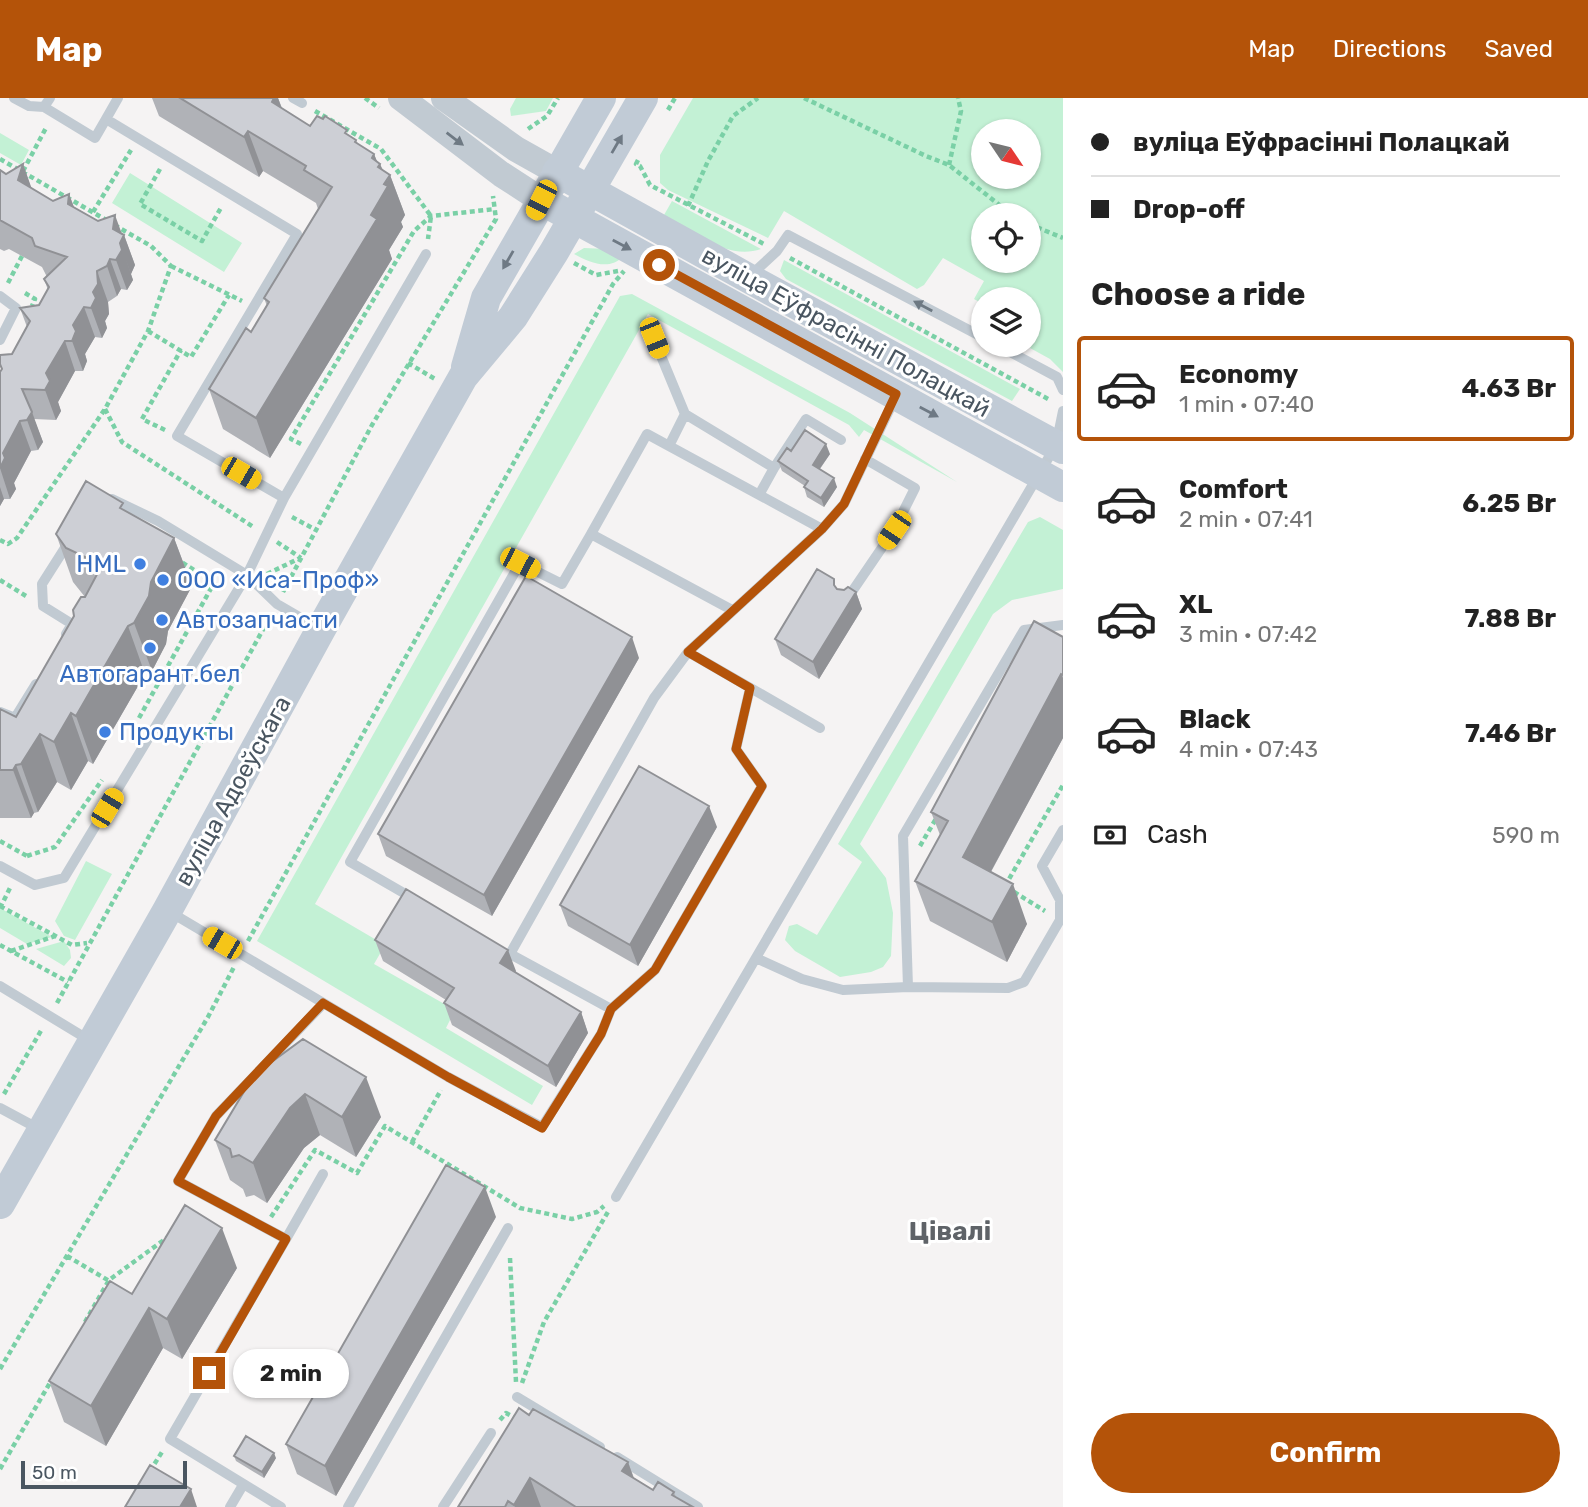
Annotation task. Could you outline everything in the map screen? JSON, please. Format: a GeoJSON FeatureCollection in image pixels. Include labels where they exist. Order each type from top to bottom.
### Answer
{"type":"FeatureCollection","features":[{"type":"Feature","properties":{"kind":"main road","name":"вуліца Адоеўскага"},"geometry":{"type":"LineString","coordinates":[[463,377],[486,298],[601,98]]}},
{"type":"Feature","properties":{"kind":"main road","name":"вуліца Адоеўскага"},"geometry":{"type":"LineString","coordinates":[[0,1204],[167,911],[463,377],[513,317],[590,190],[652,109]]}},
{"type":"Feature","properties":{"kind":"main road","name":"вуліца Еўфрасінні Полацкай"},"geometry":{"type":"LineString","coordinates":[[557,172],[1060,447]]}},
{"type":"Feature","properties":{"kind":"main road","name":"вуліца Еўфрасінні Полацкай"},"geometry":{"type":"LineString","coordinates":[[541,200],[1051,480]]}},
{"type":"Feature","properties":{"kind":"street"},"geometry":{"type":"LineString","coordinates":[[401,98],[501,174],[541,200]]}},
{"type":"Feature","properties":{"kind":"street"},"geometry":{"type":"LineString","coordinates":[[444,98],[516,149],[557,172]]}},
{"type":"Feature","properties":{"kind":"lane"},"geometry":{"type":"LineString","coordinates":[[13,98],[29,106],[49,106],[95,138],[118,98]]}},
{"type":"Feature","properties":{"kind":"lane"},"geometry":{"type":"LineString","coordinates":[[106,119],[297,234],[177,436],[284,498]]}},
{"type":"Feature","properties":{"kind":"lane"},"geometry":{"type":"LineString","coordinates":[[748,278],[777,251],[788,235],[971,331]]}},
{"type":"Feature","properties":{"kind":"lane"},"geometry":{"type":"LineString","coordinates":[[0,866],[35,885],[64,878],[250,578],[264,534],[426,254]]}},
{"type":"Feature","properties":{"kind":"lane"},"geometry":{"type":"LineString","coordinates":[[0,296],[16,308],[0,340]]}},
{"type":"Feature","properties":{"kind":"lane"},"geometry":{"type":"LineString","coordinates":[[654,338],[685,414],[774,468]]}},
{"type":"Feature","properties":{"kind":"lane"},"geometry":{"type":"LineString","coordinates":[[1019,357],[1057,377],[1063,390]]}},
{"type":"Feature","properties":{"kind":"lane"},"geometry":{"type":"LineString","coordinates":[[611,1009],[510,954],[654,698],[688,652],[822,529],[844,504],[896,394]]}},
{"type":"Feature","properties":{"kind":"lane"},"geometry":{"type":"LineString","coordinates":[[616,1198],[756,958],[1051,480],[1060,447],[1063,411]]}},
{"type":"Feature","properties":{"kind":"lane"},"geometry":{"type":"LineString","coordinates":[[669,446],[685,414]]}},
{"type":"Feature","properties":{"kind":"lane"},"geometry":{"type":"LineString","coordinates":[[760,495],[806,419],[841,440]]}},
{"type":"Feature","properties":{"kind":"lane"},"geometry":{"type":"LineString","coordinates":[[402,892],[350,862],[520,563],[562,584],[647,434],[822,529]]}},
{"type":"Feature","properties":{"kind":"lane"},"geometry":{"type":"LineString","coordinates":[[847,599],[894,530],[915,488],[865,459]]}},
{"type":"Feature","properties":{"kind":"lane"},"geometry":{"type":"LineString","coordinates":[[100,494],[158,521],[250,578],[277,604],[321,629]]}},
{"type":"Feature","properties":{"kind":"lane"},"geometry":{"type":"LineString","coordinates":[[61,641],[72,624],[43,606],[42,584],[78,527]]}},
{"type":"Feature","properties":{"kind":"lane"},"geometry":{"type":"LineString","coordinates":[[591,534],[732,610]]}},
{"type":"Feature","properties":{"kind":"lane"},"geometry":{"type":"LineString","coordinates":[[908,987],[904,836],[1024,630],[1063,625]]}},
{"type":"Feature","properties":{"kind":"lane"},"geometry":{"type":"LineString","coordinates":[[688,652],[820,728]]}},
{"type":"Feature","properties":{"kind":"lane"},"geometry":{"type":"LineString","coordinates":[[0,712],[15,718],[41,674]]}},
{"type":"Feature","properties":{"kind":"lane"},"geometry":{"type":"LineString","coordinates":[[167,911],[448,1077],[542,1128],[601,1034],[611,1009],[655,970],[762,786],[736,749],[750,688]]}},
{"type":"Feature","properties":{"kind":"lane"},"geometry":{"type":"LineString","coordinates":[[756,958],[802,979],[843,990],[908,987],[1008,988],[1024,982],[1060,920],[1060,900],[1042,866],[1063,830]]}},
{"type":"Feature","properties":{"kind":"lane"},"geometry":{"type":"LineString","coordinates":[[0,986],[92,1042]]}},
{"type":"Feature","properties":{"kind":"lane"},"geometry":{"type":"LineString","coordinates":[[286,1239],[178,1181],[216,1116],[323,1003]]}},
{"type":"Feature","properties":{"kind":"lane"},"geometry":{"type":"LineString","coordinates":[[0,1108],[41,1130]]}},
{"type":"Feature","properties":{"kind":"lane"},"geometry":{"type":"LineString","coordinates":[[281,1507],[170,1439],[323,1174]]}},
{"type":"Feature","properties":{"kind":"lane"},"geometry":{"type":"LineString","coordinates":[[348,1507],[508,1228]]}},
{"type":"Feature","properties":{"kind":"lane"},"geometry":{"type":"LineString","coordinates":[[517,1397],[698,1507]]}},
{"type":"Feature","properties":{"kind":"lane"},"geometry":{"type":"LineString","coordinates":[[443,1507],[491,1433]]}},
{"type":"Feature","properties":{"kind":"lane"},"geometry":{"type":"LineString","coordinates":[[230,1507],[243,1485]]}},
{"type":"Feature","properties":{"kind":"path"},"geometry":{"type":"LineString","coordinates":[[517,122],[528,130],[547,116],[558,98]]}},
{"type":"Feature","properties":{"kind":"path"},"geometry":{"type":"LineString","coordinates":[[652,109],[675,98]]}},
{"type":"Feature","properties":{"kind":"path"},"geometry":{"type":"LineString","coordinates":[[688,206],[708,161],[733,116],[758,98]]}},
{"type":"Feature","properties":{"kind":"path"},"geometry":{"type":"LineString","coordinates":[[804,98],[949,165],[997,203]]}},
{"type":"Feature","properties":{"kind":"path"},"geometry":{"type":"LineString","coordinates":[[949,165],[961,111],[958,98]]}},
{"type":"Feature","properties":{"kind":"path"},"geometry":{"type":"LineString","coordinates":[[297,101],[381,149],[431,216],[426,254]]}},
{"type":"Feature","properties":{"kind":"path"},"geometry":{"type":"LineString","coordinates":[[22,172],[49,106]]}},
{"type":"Feature","properties":{"kind":"path"},"geometry":{"type":"LineString","coordinates":[[93,212],[138,138]]}},
{"type":"Feature","properties":{"kind":"path"},"geometry":{"type":"LineString","coordinates":[[642,153],[636,164],[640,166],[650,185],[1051,400]]}},
{"type":"Feature","properties":{"kind":"path"},"geometry":{"type":"LineString","coordinates":[[168,156],[140,204],[202,241],[230,193]]}},
{"type":"Feature","properties":{"kind":"path"},"geometry":{"type":"LineString","coordinates":[[0,159],[151,246],[171,266],[254,307]]}},
{"type":"Feature","properties":{"kind":"path"},"geometry":{"type":"LineString","coordinates":[[0,1101],[50,1016],[88,942],[277,604],[372,425],[496,219],[492,189]]}},
{"type":"Feature","properties":{"kind":"path"},"geometry":{"type":"LineString","coordinates":[[1041,230],[1062,240]]}},
{"type":"Feature","properties":{"kind":"path"},"geometry":{"type":"LineString","coordinates":[[7,284],[22,256]]}},
{"type":"Feature","properties":{"kind":"path"},"geometry":{"type":"LineString","coordinates":[[0,1369],[208,1017],[606,296],[624,270],[596,275],[566,259]]}},
{"type":"Feature","properties":{"kind":"path"},"geometry":{"type":"LineString","coordinates":[[0,540],[8,544],[17,538],[105,409],[148,331],[171,266]]}},
{"type":"Feature","properties":{"kind":"path"},"geometry":{"type":"LineString","coordinates":[[148,331],[191,357],[229,295]]}},
{"type":"Feature","properties":{"kind":"path"},"geometry":{"type":"LineString","coordinates":[[35,299],[47,298]]}},
{"type":"Feature","properties":{"kind":"path"},"geometry":{"type":"LineString","coordinates":[[177,436],[142,419],[181,351]]}},
{"type":"Feature","properties":{"kind":"path"},"geometry":{"type":"LineString","coordinates":[[105,409],[122,442],[301,558]]}},
{"type":"Feature","properties":{"kind":"path"},"geometry":{"type":"LineString","coordinates":[[278,509],[316,530]]}},
{"type":"Feature","properties":{"kind":"path"},"geometry":{"type":"LineString","coordinates":[[250,578],[301,558]]}},
{"type":"Feature","properties":{"kind":"path"},"geometry":{"type":"LineString","coordinates":[[136,723],[214,583],[179,561]]}},
{"type":"Feature","properties":{"kind":"path"},"geometry":{"type":"LineString","coordinates":[[27,856],[55,847],[110,769]]}},
{"type":"Feature","properties":{"kind":"path"},"geometry":{"type":"LineString","coordinates":[[1048,913],[1004,887],[1063,785]]}},
{"type":"Feature","properties":{"kind":"path"},"geometry":{"type":"LineString","coordinates":[[914,858],[941,811]]}},
{"type":"Feature","properties":{"kind":"path"},"geometry":{"type":"LineString","coordinates":[[0,906],[72,945],[88,942]]}},
{"type":"Feature","properties":{"kind":"path"},"geometry":{"type":"LineString","coordinates":[[11,951],[56,936]]}},
{"type":"Feature","properties":{"kind":"path"},"geometry":{"type":"LineString","coordinates":[[0,945],[68,982]]}},
{"type":"Feature","properties":{"kind":"path"},"geometry":{"type":"LineString","coordinates":[[412,1142],[448,1077]]}},
{"type":"Feature","properties":{"kind":"path"},"geometry":{"type":"LineString","coordinates":[[491,1433],[517,1397],[544,1322],[616,1198]]}},
{"type":"Feature","properties":{"kind":"path"},"geometry":{"type":"LineString","coordinates":[[508,1228],[517,1397]]}},
{"type":"Feature","properties":{"kind":"path"},"geometry":{"type":"LineString","coordinates":[[67,1256],[109,1280],[118,1289]]}},
{"type":"Feature","properties":{"kind":"path"},"geometry":{"type":"LineString","coordinates":[[0,1359],[7,1357]]}},
{"type":"Feature","properties":{"kind":"path"},"geometry":{"type":"LineString","coordinates":[[506,1413],[518,1420]]}},
{"type":"Feature","properties":{"kind":"path"},"geometry":{"type":"LineString","coordinates":[[148,1473],[170,1439]]}},
{"type":"Feature","properties":{"kind":"green space"},"geometry":{"type":"Polygon","coordinates":[[[516,98],[553,98],[546,111],[511,116],[510,109],[516,98]]]}},
{"type":"Feature","properties":{"kind":"green space"},"geometry":{"type":"Polygon","coordinates":[[[693,98],[1063,98],[1063,372],[1041,354],[1041,287],[981,287],[984,281],[943,258],[924,285],[917,289],[784,211],[768,238],[668,190],[660,183],[660,155],[693,98]]]}},
{"type":"Feature","properties":{"kind":"green space"},"geometry":{"type":"Polygon","coordinates":[[[0,133],[29,150],[21,165],[0,153],[0,133]]]}},
{"type":"Feature","properties":{"kind":"green space"},"geometry":{"type":"Polygon","coordinates":[[[130,173],[242,243],[224,272],[112,203],[130,173]]]}},
{"type":"Feature","properties":{"kind":"green space"},"geometry":{"type":"Polygon","coordinates":[[[672,201],[761,249],[736,251],[698,236],[664,215],[672,201]]]}},
{"type":"Feature","properties":{"kind":"green space"},"geometry":{"type":"Polygon","coordinates":[[[584,248],[608,249],[624,256],[612,263],[600,264],[574,254],[584,248]]]}},
{"type":"Feature","properties":{"kind":"green space"},"geometry":{"type":"Polygon","coordinates":[[[784,260],[1020,389],[1012,401],[786,279],[780,271],[784,260]]]}},
{"type":"Feature","properties":{"kind":"green space"},"geometry":{"type":"Polygon","coordinates":[[[632,294],[850,413],[957,482],[864,430],[859,437],[849,425],[648,314],[315,904],[385,945],[374,964],[455,1010],[446,1028],[543,1086],[532,1105],[257,941],[620,296],[632,294]]]}},
{"type":"Feature","properties":{"kind":"green space"},"geometry":{"type":"Polygon","coordinates":[[[1040,517],[1063,530],[1063,589],[1012,600],[993,614],[860,844],[886,878],[893,913],[891,956],[883,967],[871,972],[840,977],[795,951],[785,940],[789,926],[797,924],[817,935],[862,862],[838,844],[1028,522],[1040,517]]]}},
{"type":"Feature","properties":{"kind":"green space"},"geometry":{"type":"Polygon","coordinates":[[[86,861],[112,874],[75,940],[64,936],[55,921],[86,861]]]}},
{"type":"Feature","properties":{"kind":"green space"},"geometry":{"type":"Polygon","coordinates":[[[0,908],[52,937],[27,944],[0,928],[0,908]]]}},
{"type":"Feature","properties":{"kind":"green space"},"geometry":{"type":"Polygon","coordinates":[[[64,941],[70,950],[71,958],[64,966],[36,949],[64,941]]]}},
{"type":"Feature","properties":{"kind":"building"},"geometry":{"type":"Polygon","coordinates":[[[180,98],[274,98],[272,102],[310,126],[317,116],[323,119],[325,116],[347,130],[345,133],[356,140],[355,142],[374,154],[372,158],[380,164],[378,167],[390,175],[384,184],[388,186],[371,215],[377,219],[256,418],[209,389],[246,328],[251,332],[269,302],[264,298],[332,187],[304,170],[306,166],[248,131],[244,137],[180,98]]]}},
{"type":"Feature","properties":{"kind":"building"},"geometry":{"type":"Polygon","coordinates":[[[23,164],[18,180],[53,201],[69,194],[68,204],[98,221],[115,215],[113,229],[124,235],[120,243],[122,250],[116,260],[110,259],[107,266],[97,271],[98,284],[93,292],[96,298],[91,308],[84,307],[73,325],[76,331],[72,341],[65,341],[46,373],[50,381],[45,390],[22,389],[32,412],[27,420],[20,421],[3,453],[5,458],[0,468],[0,355],[12,354],[30,321],[20,308],[39,305],[49,287],[44,279],[67,257],[35,246],[32,238],[0,220],[0,170],[6,174],[23,164]]]}},
{"type":"Feature","properties":{"kind":"building"},"geometry":{"type":"Polygon","coordinates":[[[805,430],[826,444],[813,465],[834,478],[821,498],[804,487],[808,481],[778,461],[787,448],[791,451],[805,430]]]}},
{"type":"Feature","properties":{"kind":"building"},"geometry":{"type":"Polygon","coordinates":[[[86,481],[123,503],[120,508],[174,538],[151,582],[149,596],[134,623],[128,626],[76,716],[71,713],[54,742],[40,734],[21,764],[16,765],[13,770],[0,770],[0,709],[16,717],[74,616],[73,610],[81,597],[85,597],[102,565],[66,548],[56,534],[86,481]]]}},
{"type":"Feature","properties":{"kind":"building"},"geometry":{"type":"Polygon","coordinates":[[[817,569],[834,579],[837,589],[844,590],[848,587],[856,592],[813,662],[775,639],[817,569]]]}},
{"type":"Feature","properties":{"kind":"building"},"geometry":{"type":"Polygon","coordinates":[[[526,576],[632,637],[484,895],[378,834],[526,576]]]}},
{"type":"Feature","properties":{"kind":"building"},"geometry":{"type":"Polygon","coordinates":[[[1034,621],[1063,637],[1063,675],[1061,674],[963,857],[1013,884],[992,922],[915,881],[948,821],[931,812],[1034,621]]]}},
{"type":"Feature","properties":{"kind":"building"},"geometry":{"type":"Polygon","coordinates":[[[639,766],[709,806],[630,945],[560,905],[639,766]]]}},
{"type":"Feature","properties":{"kind":"building"},"geometry":{"type":"Polygon","coordinates":[[[406,889],[508,950],[500,963],[581,1012],[548,1066],[444,1003],[454,988],[375,940],[406,889]]]}},
{"type":"Feature","properties":{"kind":"building"},"geometry":{"type":"Polygon","coordinates":[[[303,1039],[366,1077],[342,1117],[305,1094],[290,1108],[253,1163],[239,1155],[232,1157],[230,1149],[215,1140],[254,1075],[303,1039]]]}},
{"type":"Feature","properties":{"kind":"building"},"geometry":{"type":"Polygon","coordinates":[[[446,1165],[485,1187],[325,1466],[286,1444],[446,1165]]]}},
{"type":"Feature","properties":{"kind":"building"},"geometry":{"type":"Polygon","coordinates":[[[185,1205],[222,1228],[167,1319],[149,1308],[91,1406],[49,1381],[110,1281],[132,1294],[185,1205]]]}},
{"type":"Feature","properties":{"kind":"building"},"geometry":{"type":"Polygon","coordinates":[[[519,1408],[529,1415],[533,1409],[628,1462],[622,1471],[653,1490],[658,1482],[674,1492],[672,1495],[693,1507],[576,1507],[530,1478],[514,1505],[508,1501],[505,1507],[458,1507],[519,1408]]]}},
{"type":"Feature","properties":{"kind":"building"},"geometry":{"type":"Polygon","coordinates":[[[246,1436],[274,1453],[262,1472],[234,1456],[246,1436]]]}},
{"type":"Feature","properties":{"kind":"building"},"geometry":{"type":"Polygon","coordinates":[[[150,1465],[191,1489],[180,1507],[125,1507],[150,1465]]]}},
{"type":"Feature","properties":{"kind":"place","name":"HML"},"geometry":{"type":"Point","coordinates":[140,564]}},
{"type":"Feature","properties":{"kind":"place","name":"ООО «Иса-Проф»"},"geometry":{"type":"Point","coordinates":[163,580]}},
{"type":"Feature","properties":{"kind":"place","name":"Автозапчасти"},"geometry":{"type":"Point","coordinates":[162,620]}},
{"type":"Feature","properties":{"kind":"place","name":"Автогарант.бел"},"geometry":{"type":"Point","coordinates":[150,648]}},
{"type":"Feature","properties":{"kind":"place","name":"Продукты"},"geometry":{"type":"Point","coordinates":[105,732]}},
{"type":"Feature","properties":{"kind":"district","name":"Цівалі"},"geometry":{"type":"Point","coordinates":[950,1231]}},
{"type":"Feature","properties":{"kind":"route"},"geometry":{"type":"LineString","coordinates":[[209,1373],[286,1239],[178,1181],[216,1116],[323,1003],[448,1077],[542,1128],[601,1034],[611,1009],[655,970],[762,786],[736,749],[750,688],[688,652],[822,529],[844,504],[896,394],[659,265]]}}]}
